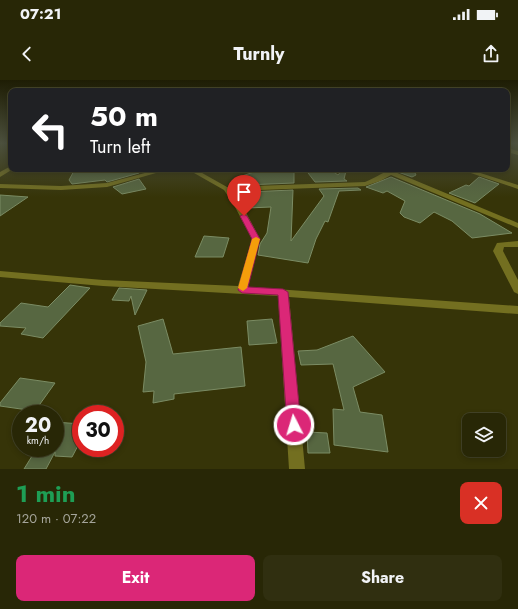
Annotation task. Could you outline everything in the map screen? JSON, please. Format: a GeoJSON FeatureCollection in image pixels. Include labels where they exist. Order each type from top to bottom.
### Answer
{"type":"FeatureCollection","features":[{"type":"Feature","properties":{"kind":"street"},"geometry":{"type":"LineString","coordinates":[[0,186],[61,188],[107,185],[156,172]]}},
{"type":"Feature","properties":{"kind":"street"},"geometry":{"type":"LineString","coordinates":[[195,172],[226,189],[238,205],[256,239],[242,290]]}},
{"type":"Feature","properties":{"kind":"street"},"geometry":{"type":"LineString","coordinates":[[226,189],[365,184],[378,180],[389,172]]}},
{"type":"Feature","properties":{"kind":"street"},"geometry":{"type":"LineString","coordinates":[[396,172],[518,226]]}},
{"type":"Feature","properties":{"kind":"street"},"geometry":{"type":"LineString","coordinates":[[471,172],[518,187]]}},
{"type":"Feature","properties":{"kind":"street"},"geometry":{"type":"LineString","coordinates":[[518,244],[500,245],[498,251],[518,290]]}},
{"type":"Feature","properties":{"kind":"street"},"geometry":{"type":"LineString","coordinates":[[0,274],[102,283],[283,292],[518,310]]}},
{"type":"Feature","properties":{"kind":"street"},"geometry":{"type":"LineString","coordinates":[[283,292],[297,469]]}},
{"type":"Feature","properties":{"kind":"building"},"geometry":{"type":"Polygon","coordinates":[[[73,172],[139,172],[107,182],[105,180],[72,184],[69,180],[73,172]]]}},
{"type":"Feature","properties":{"kind":"building"},"geometry":{"type":"Polygon","coordinates":[[[254,172],[294,172],[294,183],[245,185],[245,183],[236,178],[254,172]]]}},
{"type":"Feature","properties":{"kind":"building"},"geometry":{"type":"Polygon","coordinates":[[[307,172],[334,172],[338,175],[340,172],[346,172],[344,179],[347,181],[315,182],[307,172]]]}},
{"type":"Feature","properties":{"kind":"building"},"geometry":{"type":"Polygon","coordinates":[[[398,172],[414,172],[416,175],[412,177],[398,172]]]}},
{"type":"Feature","properties":{"kind":"building"},"geometry":{"type":"Polygon","coordinates":[[[391,177],[480,214],[512,233],[472,238],[452,221],[434,212],[420,223],[404,217],[400,213],[405,201],[387,191],[383,193],[366,187],[391,177]]]}},
{"type":"Feature","properties":{"kind":"building"},"geometry":{"type":"Polygon","coordinates":[[[479,177],[499,184],[475,203],[449,193],[466,185],[469,186],[479,177]]]}},
{"type":"Feature","properties":{"kind":"building"},"geometry":{"type":"Polygon","coordinates":[[[139,179],[146,189],[122,194],[113,187],[139,179]]]}},
{"type":"Feature","properties":{"kind":"building"},"geometry":{"type":"Polygon","coordinates":[[[358,188],[361,190],[339,191],[328,222],[325,221],[316,239],[308,263],[258,255],[260,244],[267,233],[271,207],[247,208],[246,192],[293,190],[291,241],[324,196],[319,189],[358,188]]]}},
{"type":"Feature","properties":{"kind":"building"},"geometry":{"type":"Polygon","coordinates":[[[0,195],[28,197],[0,216],[0,195]]]}},
{"type":"Feature","properties":{"kind":"building"},"geometry":{"type":"Polygon","coordinates":[[[204,236],[229,238],[223,257],[195,257],[204,236]]]}},
{"type":"Feature","properties":{"kind":"building"},"geometry":{"type":"Polygon","coordinates":[[[70,285],[90,288],[43,338],[21,334],[26,328],[0,326],[0,323],[21,303],[48,307],[70,285]]]}},
{"type":"Feature","properties":{"kind":"building"},"geometry":{"type":"Polygon","coordinates":[[[119,288],[147,290],[135,315],[131,296],[129,301],[112,300],[119,288]]]}},
{"type":"Feature","properties":{"kind":"building"},"geometry":{"type":"Polygon","coordinates":[[[163,319],[173,354],[241,347],[245,386],[174,394],[174,399],[153,403],[154,391],[143,392],[146,362],[138,326],[163,319]]]}},
{"type":"Feature","properties":{"kind":"building"},"geometry":{"type":"Polygon","coordinates":[[[272,319],[277,343],[249,345],[247,321],[272,319]]]}},
{"type":"Feature","properties":{"kind":"building"},"geometry":{"type":"Polygon","coordinates":[[[353,336],[385,372],[353,387],[360,412],[382,415],[388,452],[334,445],[333,409],[344,410],[333,364],[301,365],[298,351],[317,350],[353,336]]]}},
{"type":"Feature","properties":{"kind":"building"},"geometry":{"type":"Polygon","coordinates":[[[20,378],[55,383],[39,405],[12,405],[12,408],[0,406],[0,403],[20,378]]]}},
{"type":"Feature","properties":{"kind":"building"},"geometry":{"type":"Polygon","coordinates":[[[64,423],[72,423],[72,457],[64,457],[64,423]]]}},
{"type":"Feature","properties":{"kind":"building"},"geometry":{"type":"Polygon","coordinates":[[[307,432],[327,433],[330,453],[308,453],[307,432]]]}},
{"type":"Feature","properties":{"kind":"building"},"geometry":{"type":"Polygon","coordinates":[[[31,457],[52,457],[46,469],[24,469],[31,457]]]}},
{"type":"Feature","properties":{"kind":"slow traffic"},"geometry":{"type":"LineString","coordinates":[[243,288],[256,239]]}},
{"type":"Feature","properties":{"kind":"route"},"geometry":{"type":"LineString","coordinates":[[244,216],[256,239],[242,290],[283,292],[294,425]]}}]}
